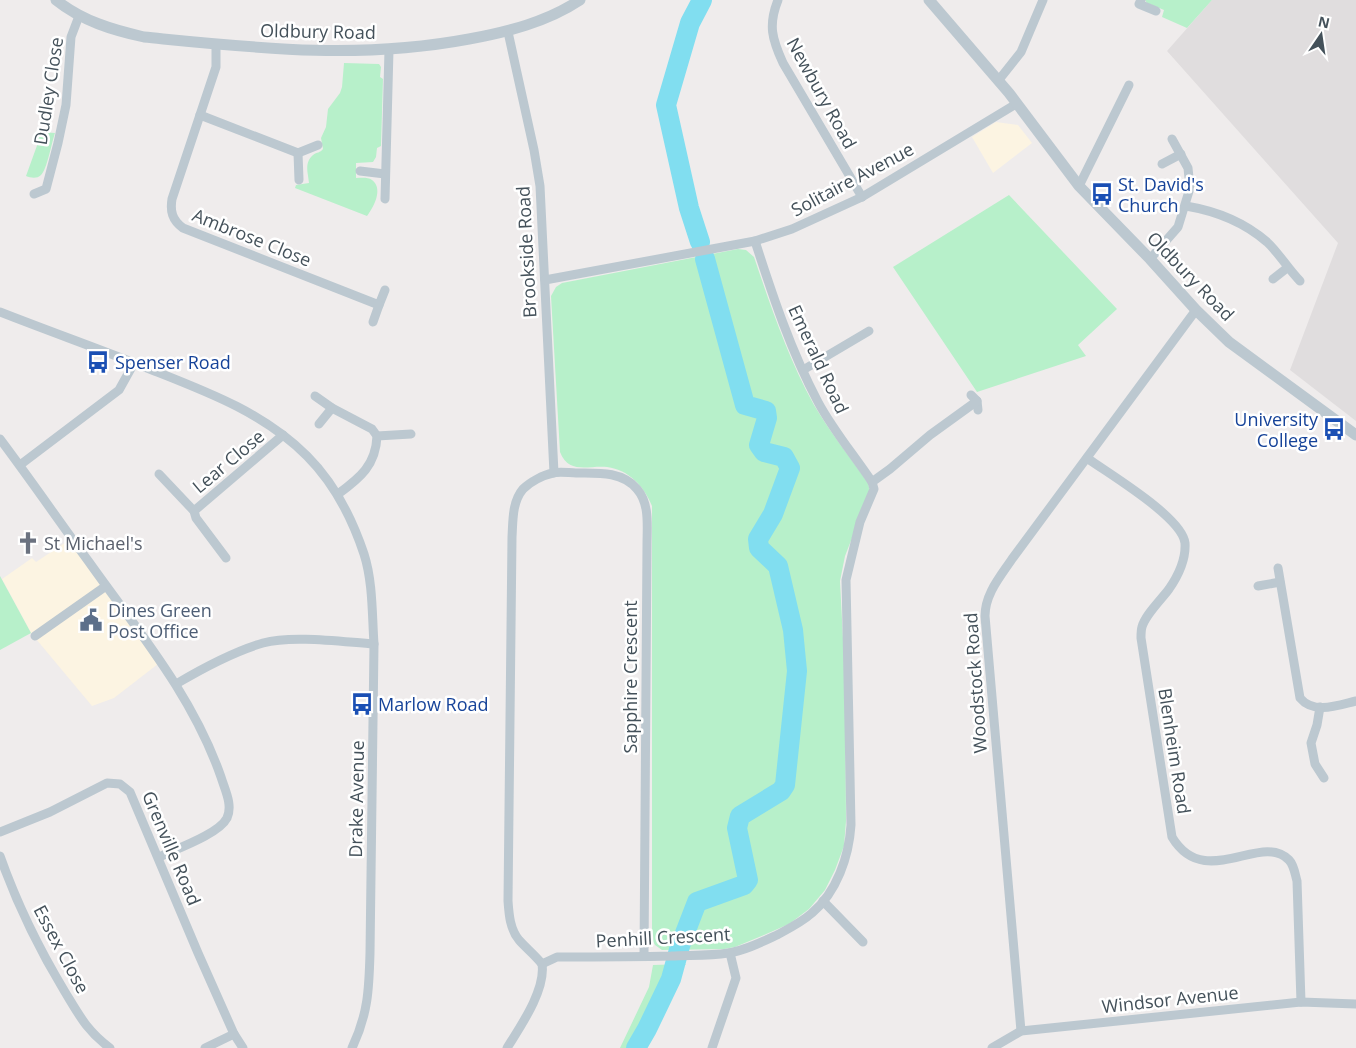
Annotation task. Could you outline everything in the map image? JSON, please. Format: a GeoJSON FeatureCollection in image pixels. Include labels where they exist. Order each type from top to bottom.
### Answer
{"type":"FeatureCollection","features":[{"type":"Feature","properties":{"kind":"street","name":"Oldbury Road"},"geometry":{"type":"LineString","coordinates":[[56,0],[79,16],[122,32],[144,37],[301,51],[389,50],[452,42],[508,32],[549,16],[580,0]]}},
{"type":"Feature","properties":{"kind":"street","name":"Newbury Road"},"geometry":{"type":"LineString","coordinates":[[778,0],[771,28],[775,45],[783,63],[862,197]]}},
{"type":"Feature","properties":{"kind":"street","name":"Oldbury Road"},"geometry":{"type":"LineString","coordinates":[[929,0],[1016,104],[1079,186],[1150,259],[1196,310],[1229,342],[1356,435]]}},
{"type":"Feature","properties":{"kind":"street"},"geometry":{"type":"LineString","coordinates":[[998,82],[1021,52],[1043,0]]}},
{"type":"Feature","properties":{"kind":"street"},"geometry":{"type":"LineString","coordinates":[[1141,0],[1139,4],[1156,11]]}},
{"type":"Feature","properties":{"kind":"street","name":"Dudley Close"},"geometry":{"type":"LineString","coordinates":[[34,194],[46,189],[58,143],[66,105],[72,37],[79,16]]}},
{"type":"Feature","properties":{"kind":"street","name":"Brookside Road"},"geometry":{"type":"LineString","coordinates":[[508,32],[540,186],[554,473]]}},
{"type":"Feature","properties":{"kind":"street","name":"Ambrose Close"},"geometry":{"type":"LineString","coordinates":[[216,44],[216,66],[172,199],[172,212],[176,223],[183,228],[379,305]]}},
{"type":"Feature","properties":{"kind":"street"},"geometry":{"type":"LineString","coordinates":[[384,199],[389,50]]}},
{"type":"Feature","properties":{"kind":"street"},"geometry":{"type":"LineString","coordinates":[[1079,186],[1129,85]]}},
{"type":"Feature","properties":{"kind":"street","name":"Solitaire Avenue"},"geometry":{"type":"LineString","coordinates":[[545,280],[694,254],[755,241],[792,229],[862,197],[1016,104]]}},
{"type":"Feature","properties":{"kind":"street"},"geometry":{"type":"LineString","coordinates":[[200,115],[298,153],[318,145]]}},
{"type":"Feature","properties":{"kind":"street"},"geometry":{"type":"LineString","coordinates":[[1150,259],[1178,227],[1190,188],[1188,168],[1182,154],[1172,139]]}},
{"type":"Feature","properties":{"kind":"street"},"geometry":{"type":"LineString","coordinates":[[298,153],[299,180]]}},
{"type":"Feature","properties":{"kind":"street"},"geometry":{"type":"LineString","coordinates":[[1162,164],[1182,154]]}},
{"type":"Feature","properties":{"kind":"street"},"geometry":{"type":"LineString","coordinates":[[360,171],[385,174]]}},
{"type":"Feature","properties":{"kind":"street"},"geometry":{"type":"LineString","coordinates":[[1186,206],[1217,213],[1250,230],[1268,243],[1287,268],[1300,281]]}},
{"type":"Feature","properties":{"kind":"street","name":"Emerald Road"},"geometry":{"type":"LineString","coordinates":[[755,241],[776,308],[818,403],[872,482]]}},
{"type":"Feature","properties":{"kind":"street"},"geometry":{"type":"LineString","coordinates":[[1273,279],[1287,268]]}},
{"type":"Feature","properties":{"kind":"street"},"geometry":{"type":"LineString","coordinates":[[373,322],[385,290]]}},
{"type":"Feature","properties":{"kind":"street","name":"Woodstock Road"},"geometry":{"type":"LineString","coordinates":[[1021,1031],[984,616],[985,605],[992,589],[1012,559],[1196,310]]}},
{"type":"Feature","properties":{"kind":"street","name":"Drake Avenue"},"geometry":{"type":"LineString","coordinates":[[0,312],[134,363],[247,410],[283,435],[308,457],[338,494],[364,556],[371,596],[374,644],[368,999],[352,1048]]}},
{"type":"Feature","properties":{"kind":"street"},"geometry":{"type":"LineString","coordinates":[[803,370],[869,331]]}},
{"type":"Feature","properties":{"kind":"street"},"geometry":{"type":"LineString","coordinates":[[20,465],[119,390],[134,363]]}},
{"type":"Feature","properties":{"kind":"street"},"geometry":{"type":"LineString","coordinates":[[315,396],[332,408],[372,430],[377,436]]}},
{"type":"Feature","properties":{"kind":"street"},"geometry":{"type":"LineString","coordinates":[[872,482],[930,435],[975,402]]}},
{"type":"Feature","properties":{"kind":"street"},"geometry":{"type":"LineString","coordinates":[[319,424],[332,408]]}},
{"type":"Feature","properties":{"kind":"street"},"geometry":{"type":"LineString","coordinates":[[377,436],[411,434]]}},
{"type":"Feature","properties":{"kind":"street","name":"Lear Close"},"geometry":{"type":"LineString","coordinates":[[194,511],[283,435]]}},
{"type":"Feature","properties":{"kind":"street"},"geometry":{"type":"LineString","coordinates":[[338,494],[365,471],[372,461],[377,436]]}},
{"type":"Feature","properties":{"kind":"street"},"geometry":{"type":"LineString","coordinates":[[0,438],[162,662],[195,718],[216,764],[228,798],[229,810],[227,819],[220,826],[203,836],[159,856]]}},
{"type":"Feature","properties":{"kind":"street","name":"Blenheim Road"},"geometry":{"type":"LineString","coordinates":[[1087,458],[1164,512],[1179,528],[1185,541],[1184,559],[1174,582],[1146,617],[1142,627],[1141,638],[1172,837],[1186,854],[1199,860],[1220,860],[1262,852],[1274,852],[1288,859],[1294,868],[1297,881],[1301,1002]]}},
{"type":"Feature","properties":{"kind":"street"},"geometry":{"type":"LineString","coordinates":[[507,1048],[523,1021],[539,986],[543,972],[542,964],[518,939],[510,924],[508,901],[512,537],[515,505],[524,488],[539,478],[554,473]]}},
{"type":"Feature","properties":{"kind":"street","name":"Sapphire Crescent"},"geometry":{"type":"LineString","coordinates":[[554,473],[606,473],[620,477],[637,488],[645,503],[648,545],[644,956]]}},
{"type":"Feature","properties":{"kind":"street","name":"Lear Close"},"geometry":{"type":"LineString","coordinates":[[159,474],[194,511],[196,518],[226,558]]}},
{"type":"Feature","properties":{"kind":"street","name":"Penhill Crescent"},"geometry":{"type":"LineString","coordinates":[[542,964],[557,957],[688,956],[730,953],[763,942],[799,924],[814,912],[823,901],[835,883],[844,864],[850,840],[850,703],[846,580],[860,522],[874,489],[872,482]]}},
{"type":"Feature","properties":{"kind":"street"},"geometry":{"type":"LineString","coordinates":[[1278,568],[1300,698],[1308,705],[1320,707],[1356,701]]}},
{"type":"Feature","properties":{"kind":"street"},"geometry":{"type":"LineString","coordinates":[[1258,586],[1280,582]]}},
{"type":"Feature","properties":{"kind":"street"},"geometry":{"type":"LineString","coordinates":[[35,636],[106,586]]}},
{"type":"Feature","properties":{"kind":"street"},"geometry":{"type":"LineString","coordinates":[[176,684],[205,667],[264,643],[287,640],[374,644]]}},
{"type":"Feature","properties":{"kind":"street"},"geometry":{"type":"LineString","coordinates":[[1320,707],[1311,743],[1315,764],[1324,778]]}},
{"type":"Feature","properties":{"kind":"street","name":"Grenville Road"},"geometry":{"type":"LineString","coordinates":[[0,832],[50,812],[107,783],[125,787],[130,792],[159,856],[198,953],[234,1034],[243,1048]]}},
{"type":"Feature","properties":{"kind":"street","name":"Essex Close"},"geometry":{"type":"LineString","coordinates":[[0,856],[31,931],[49,966],[86,1027],[96,1038],[110,1048]]}},
{"type":"Feature","properties":{"kind":"street"},"geometry":{"type":"LineString","coordinates":[[823,901],[863,942]]}},
{"type":"Feature","properties":{"kind":"street"},"geometry":{"type":"LineString","coordinates":[[712,1048],[736,978],[730,953]]}},
{"type":"Feature","properties":{"kind":"street","name":"Windsor Avenue"},"geometry":{"type":"LineString","coordinates":[[992,1048],[1021,1031],[1301,1002],[1356,1004]]}},
{"type":"Feature","properties":{"kind":"street"},"geometry":{"type":"LineString","coordinates":[[205,1048],[234,1034]]}},
{"type":"Feature","properties":{"kind":"shaded area"},"geometry":{"type":"Polygon","coordinates":[[[1212,0],[1356,0],[1356,421],[1290,370],[1338,243],[1167,51],[1212,0]]]}},
{"type":"Feature","properties":{"kind":"shaded area"},"geometry":{"type":"Polygon","coordinates":[[[996,122],[1018,125],[1032,143],[993,173],[972,137],[996,122]]]}},
{"type":"Feature","properties":{"kind":"shaded area"},"geometry":{"type":"Polygon","coordinates":[[[69,540],[158,664],[114,698],[92,706],[31,633],[2,579],[32,558],[36,562],[69,540]]]}},
{"type":"Feature","properties":{"kind":"green space"},"geometry":{"type":"Polygon","coordinates":[[[1145,0],[1212,0],[1187,28],[1162,17],[1164,10],[1147,3],[1145,0]]]}},
{"type":"Feature","properties":{"kind":"green space"},"geometry":{"type":"Polygon","coordinates":[[[344,63],[379,64],[381,67],[380,77],[383,79],[381,146],[377,148],[376,157],[373,162],[356,163],[356,178],[370,179],[377,188],[376,198],[367,216],[295,188],[296,185],[309,183],[308,161],[313,155],[323,149],[321,138],[326,127],[328,109],[340,93],[344,63]]]}},
{"type":"Feature","properties":{"kind":"green space"},"geometry":{"type":"Polygon","coordinates":[[[41,132],[55,133],[43,172],[34,178],[26,176],[39,140],[36,136],[41,132]]]}},
{"type":"Feature","properties":{"kind":"green space"},"geometry":{"type":"Polygon","coordinates":[[[1009,195],[1117,309],[1078,345],[1086,356],[977,392],[893,267],[1009,195]]]}},
{"type":"Feature","properties":{"kind":"green space"},"geometry":{"type":"Polygon","coordinates":[[[738,249],[746,250],[754,257],[796,369],[814,405],[868,483],[870,492],[845,556],[840,581],[845,677],[846,821],[844,846],[825,890],[809,909],[789,924],[735,947],[724,949],[662,950],[655,945],[652,939],[652,506],[645,492],[629,475],[607,467],[574,466],[564,459],[560,452],[551,296],[556,287],[562,283],[738,249]]]}},
{"type":"Feature","properties":{"kind":"green space"},"geometry":{"type":"Polygon","coordinates":[[[0,576],[31,633],[0,650],[0,576]]]}},
{"type":"Feature","properties":{"kind":"green space"},"geometry":{"type":"Polygon","coordinates":[[[686,964],[671,979],[640,1040],[639,1048],[620,1048],[649,987],[653,965],[686,964]]]}},
{"type":"Feature","properties":{"kind":"waterway"},"geometry":{"type":"LineString","coordinates":[[700,242],[689,208],[666,105],[690,23],[702,0]]}},
{"type":"Feature","properties":{"kind":"waterway"},"geometry":{"type":"LineString","coordinates":[[636,1048],[671,979],[680,946],[697,902],[744,885],[748,880],[737,828],[740,816],[781,791],[785,785],[797,671],[793,630],[778,566],[759,548],[758,539],[773,514],[790,468],[784,457],[764,452],[759,445],[767,418],[766,411],[745,405],[705,259]]}},
{"type":"Feature","properties":{"kind":"place","name":"St. David's Church"},"geometry":{"type":"Point","coordinates":[1102,194]}},
{"type":"Feature","properties":{"kind":"place","name":"Spenser Road"},"geometry":{"type":"Point","coordinates":[98,362]}},
{"type":"Feature","properties":{"kind":"place","name":"University College"},"geometry":{"type":"Point","coordinates":[1334,429]}},
{"type":"Feature","properties":{"kind":"place","name":"St Michael's"},"geometry":{"type":"Point","coordinates":[28,543]}},
{"type":"Feature","properties":{"kind":"place","name":"Dines Green Post Office"},"geometry":{"type":"Point","coordinates":[91,620]}},
{"type":"Feature","properties":{"kind":"place","name":"Marlow Road"},"geometry":{"type":"Point","coordinates":[362,704]}}]}
